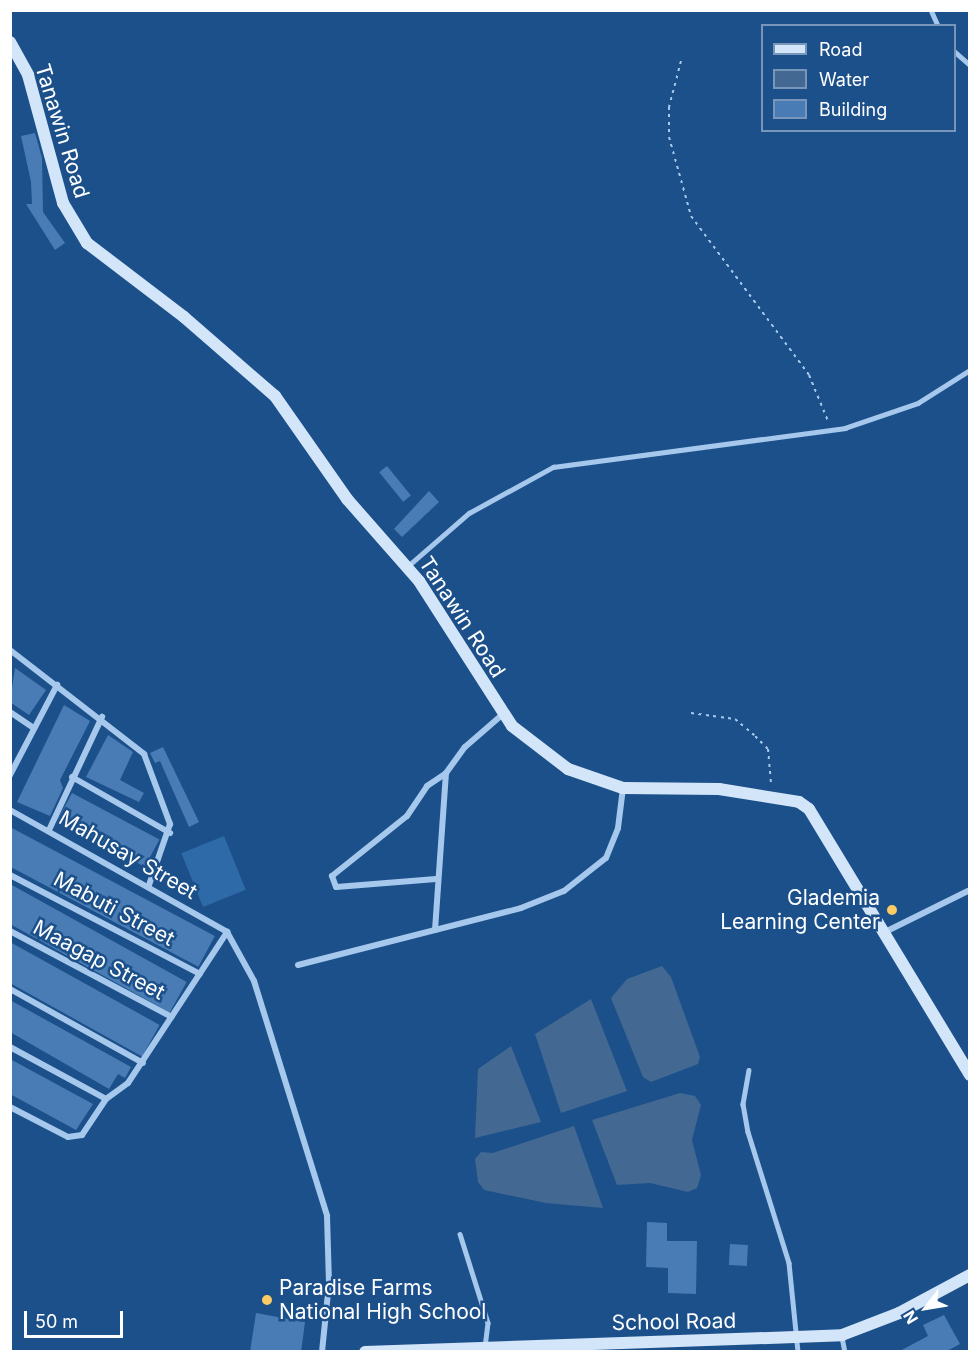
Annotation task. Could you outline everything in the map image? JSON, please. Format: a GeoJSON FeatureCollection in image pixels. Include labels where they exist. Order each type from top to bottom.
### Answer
{"type":"FeatureCollection","features":[{"type":"Feature","properties":{"kind":"street","name":"Tanawin Road"},"geometry":{"type":"LineString","coordinates":[[10,42],[44,123],[63,203],[87,243],[184,317],[275,396],[347,499],[408,566],[503,714],[530,744],[568,769],[623,788],[772,794],[792,798],[809,809],[969,1075]]}},
{"type":"Feature","properties":{"kind":"street"},"geometry":{"type":"LineString","coordinates":[[10,650],[102,717],[144,754],[164,800],[170,833],[149,885]]}},
{"type":"Feature","properties":{"kind":"street"},"geometry":{"type":"LineString","coordinates":[[10,775],[57,685]]}},
{"type":"Feature","properties":{"kind":"street"},"geometry":{"type":"LineString","coordinates":[[10,712],[34,728]]}},
{"type":"Feature","properties":{"kind":"street"},"geometry":{"type":"LineString","coordinates":[[436,879],[336,887],[332,876],[407,816],[427,786],[446,773],[465,747],[503,714]]}},
{"type":"Feature","properties":{"kind":"street"},"geometry":{"type":"LineString","coordinates":[[50,828],[102,717]]}},
{"type":"Feature","properties":{"kind":"street"},"geometry":{"type":"LineString","coordinates":[[435,930],[436,879],[446,773]]}},
{"type":"Feature","properties":{"kind":"street"},"geometry":{"type":"LineString","coordinates":[[72,777],[170,833]]}},
{"type":"Feature","properties":{"kind":"street"},"geometry":{"type":"LineString","coordinates":[[298,965],[521,908],[582,878],[612,845],[623,788]]}},
{"type":"Feature","properties":{"kind":"street","name":"Mahusay Street"},"geometry":{"type":"LineString","coordinates":[[10,810],[50,828],[227,932]]}},
{"type":"Feature","properties":{"kind":"street","name":"Mabuti Street"},"geometry":{"type":"LineString","coordinates":[[10,875],[201,974]]}},
{"type":"Feature","properties":{"kind":"street"},"geometry":{"type":"LineString","coordinates":[[885,932],[968,891]]}},
{"type":"Feature","properties":{"kind":"street","name":"Maagap Street"},"geometry":{"type":"LineString","coordinates":[[10,932],[172,1017]]}},
{"type":"Feature","properties":{"kind":"street"},"geometry":{"type":"LineString","coordinates":[[10,1107],[78,1137],[106,1099],[122,1090],[143,1063],[227,932],[254,981],[327,1216],[329,1283],[322,1352]]}},
{"type":"Feature","properties":{"kind":"street"},"geometry":{"type":"LineString","coordinates":[[10,989],[143,1063]]}},
{"type":"Feature","properties":{"kind":"street"},"geometry":{"type":"LineString","coordinates":[[10,1047],[106,1099]]}},
{"type":"Feature","properties":{"kind":"street","name":"School Road"},"geometry":{"type":"LineString","coordinates":[[365,1352],[485,1347],[798,1345],[842,1335],[899,1313],[969,1275]]}},
{"type":"Feature","properties":{"kind":"lane"},"geometry":{"type":"LineString","coordinates":[[931,10],[937,24]]}},
{"type":"Feature","properties":{"kind":"lane"},"geometry":{"type":"LineString","coordinates":[[956,53],[969,65]]}},
{"type":"Feature","properties":{"kind":"lane"},"geometry":{"type":"LineString","coordinates":[[408,566],[470,513],[553,467],[830,431],[918,403],[969,370]]}},
{"type":"Feature","properties":{"kind":"lane"},"geometry":{"type":"LineString","coordinates":[[749,1070],[743,1104],[748,1132],[789,1263],[798,1345]]}},
{"type":"Feature","properties":{"kind":"lane"},"geometry":{"type":"LineString","coordinates":[[460,1234],[488,1323],[485,1347]]}},
{"type":"Feature","properties":{"kind":"lane"},"geometry":{"type":"LineString","coordinates":[[842,1335],[845,1352]]}},
{"type":"Feature","properties":{"kind":"path"},"geometry":{"type":"LineString","coordinates":[[681,61],[669,107],[669,137],[691,216],[818,389],[830,431]]}},
{"type":"Feature","properties":{"kind":"path"},"geometry":{"type":"LineString","coordinates":[[691,713],[735,719],[768,749],[772,794]]}},
{"type":"Feature","properties":{"kind":"shaded area"},"geometry":{"type":"Polygon","coordinates":[[[224,836],[246,890],[203,907],[181,853],[224,836]]]}},
{"type":"Feature","properties":{"kind":"water"},"geometry":{"type":"Polygon","coordinates":[[[662,966],[671,977],[700,1057],[698,1064],[651,1082],[643,1077],[611,998],[627,979],[662,966]]]}},
{"type":"Feature","properties":{"kind":"water"},"geometry":{"type":"Polygon","coordinates":[[[591,999],[627,1091],[561,1113],[535,1034],[591,999]]]}},
{"type":"Feature","properties":{"kind":"water"},"geometry":{"type":"Polygon","coordinates":[[[511,1046],[541,1122],[475,1138],[478,1069],[511,1046]]]}},
{"type":"Feature","properties":{"kind":"water"},"geometry":{"type":"Polygon","coordinates":[[[680,1093],[695,1096],[701,1105],[692,1140],[701,1175],[697,1188],[688,1192],[650,1183],[617,1185],[592,1120],[680,1093]]]}},
{"type":"Feature","properties":{"kind":"water"},"geometry":{"type":"Polygon","coordinates":[[[574,1126],[603,1208],[546,1203],[484,1190],[478,1182],[475,1159],[481,1152],[493,1153],[574,1126]]]}},
{"type":"Feature","properties":{"kind":"building"},"geometry":{"type":"Polygon","coordinates":[[[35,133],[42,158],[43,212],[65,243],[55,250],[26,204],[32,204],[31,182],[21,136],[35,133]]]}},
{"type":"Feature","properties":{"kind":"building"},"geometry":{"type":"Polygon","coordinates":[[[387,466],[411,496],[403,502],[379,472],[387,466]]]}},
{"type":"Feature","properties":{"kind":"building"},"geometry":{"type":"Polygon","coordinates":[[[429,491],[439,502],[402,537],[394,529],[429,491]]]}},
{"type":"Feature","properties":{"kind":"building"},"geometry":{"type":"Polygon","coordinates":[[[15,668],[46,690],[29,715],[10,702],[15,668]]]}},
{"type":"Feature","properties":{"kind":"building"},"geometry":{"type":"Polygon","coordinates":[[[64,705],[90,721],[60,780],[63,788],[50,816],[17,802],[64,705]]]}},
{"type":"Feature","properties":{"kind":"building"},"geometry":{"type":"Polygon","coordinates":[[[108,735],[133,752],[120,780],[144,793],[139,802],[86,777],[108,735]]]}},
{"type":"Feature","properties":{"kind":"building"},"geometry":{"type":"Polygon","coordinates":[[[163,747],[199,822],[189,827],[160,761],[155,763],[150,753],[163,747]]]}},
{"type":"Feature","properties":{"kind":"building"},"geometry":{"type":"Polygon","coordinates":[[[72,793],[159,839],[145,867],[57,820],[72,793]]]}},
{"type":"Feature","properties":{"kind":"building"},"geometry":{"type":"Polygon","coordinates":[[[10,827],[215,936],[198,967],[10,867],[10,827]]]}},
{"type":"Feature","properties":{"kind":"building"},"geometry":{"type":"Polygon","coordinates":[[[10,884],[187,982],[170,1013],[10,924],[10,884]]]}},
{"type":"Feature","properties":{"kind":"building"},"geometry":{"type":"Polygon","coordinates":[[[10,942],[160,1025],[142,1056],[10,983],[10,942]]]}},
{"type":"Feature","properties":{"kind":"building"},"geometry":{"type":"Polygon","coordinates":[[[10,1000],[131,1067],[125,1078],[118,1074],[109,1089],[10,1032],[10,1000]]]}},
{"type":"Feature","properties":{"kind":"building"},"geometry":{"type":"Polygon","coordinates":[[[10,1059],[93,1104],[76,1130],[10,1094],[10,1059]]]}},
{"type":"Feature","properties":{"kind":"building"},"geometry":{"type":"Polygon","coordinates":[[[647,1222],[667,1223],[667,1241],[697,1241],[696,1294],[668,1293],[668,1268],[646,1267],[647,1222]]]}},
{"type":"Feature","properties":{"kind":"building"},"geometry":{"type":"Polygon","coordinates":[[[730,1244],[748,1245],[747,1266],[729,1265],[730,1244]]]}},
{"type":"Feature","properties":{"kind":"building"},"geometry":{"type":"Polygon","coordinates":[[[256,1313],[305,1322],[301,1352],[250,1352],[256,1313]]]}},
{"type":"Feature","properties":{"kind":"building"},"geometry":{"type":"Polygon","coordinates":[[[944,1315],[960,1344],[945,1352],[898,1352],[928,1336],[923,1325],[944,1315]]]}},
{"type":"Feature","properties":{"kind":"place","name":"Glademia Learning Center"},"geometry":{"type":"Point","coordinates":[892,910]}},
{"type":"Feature","properties":{"kind":"place","name":"Paradise Farms National High School"},"geometry":{"type":"Point","coordinates":[267,1300]}}]}
